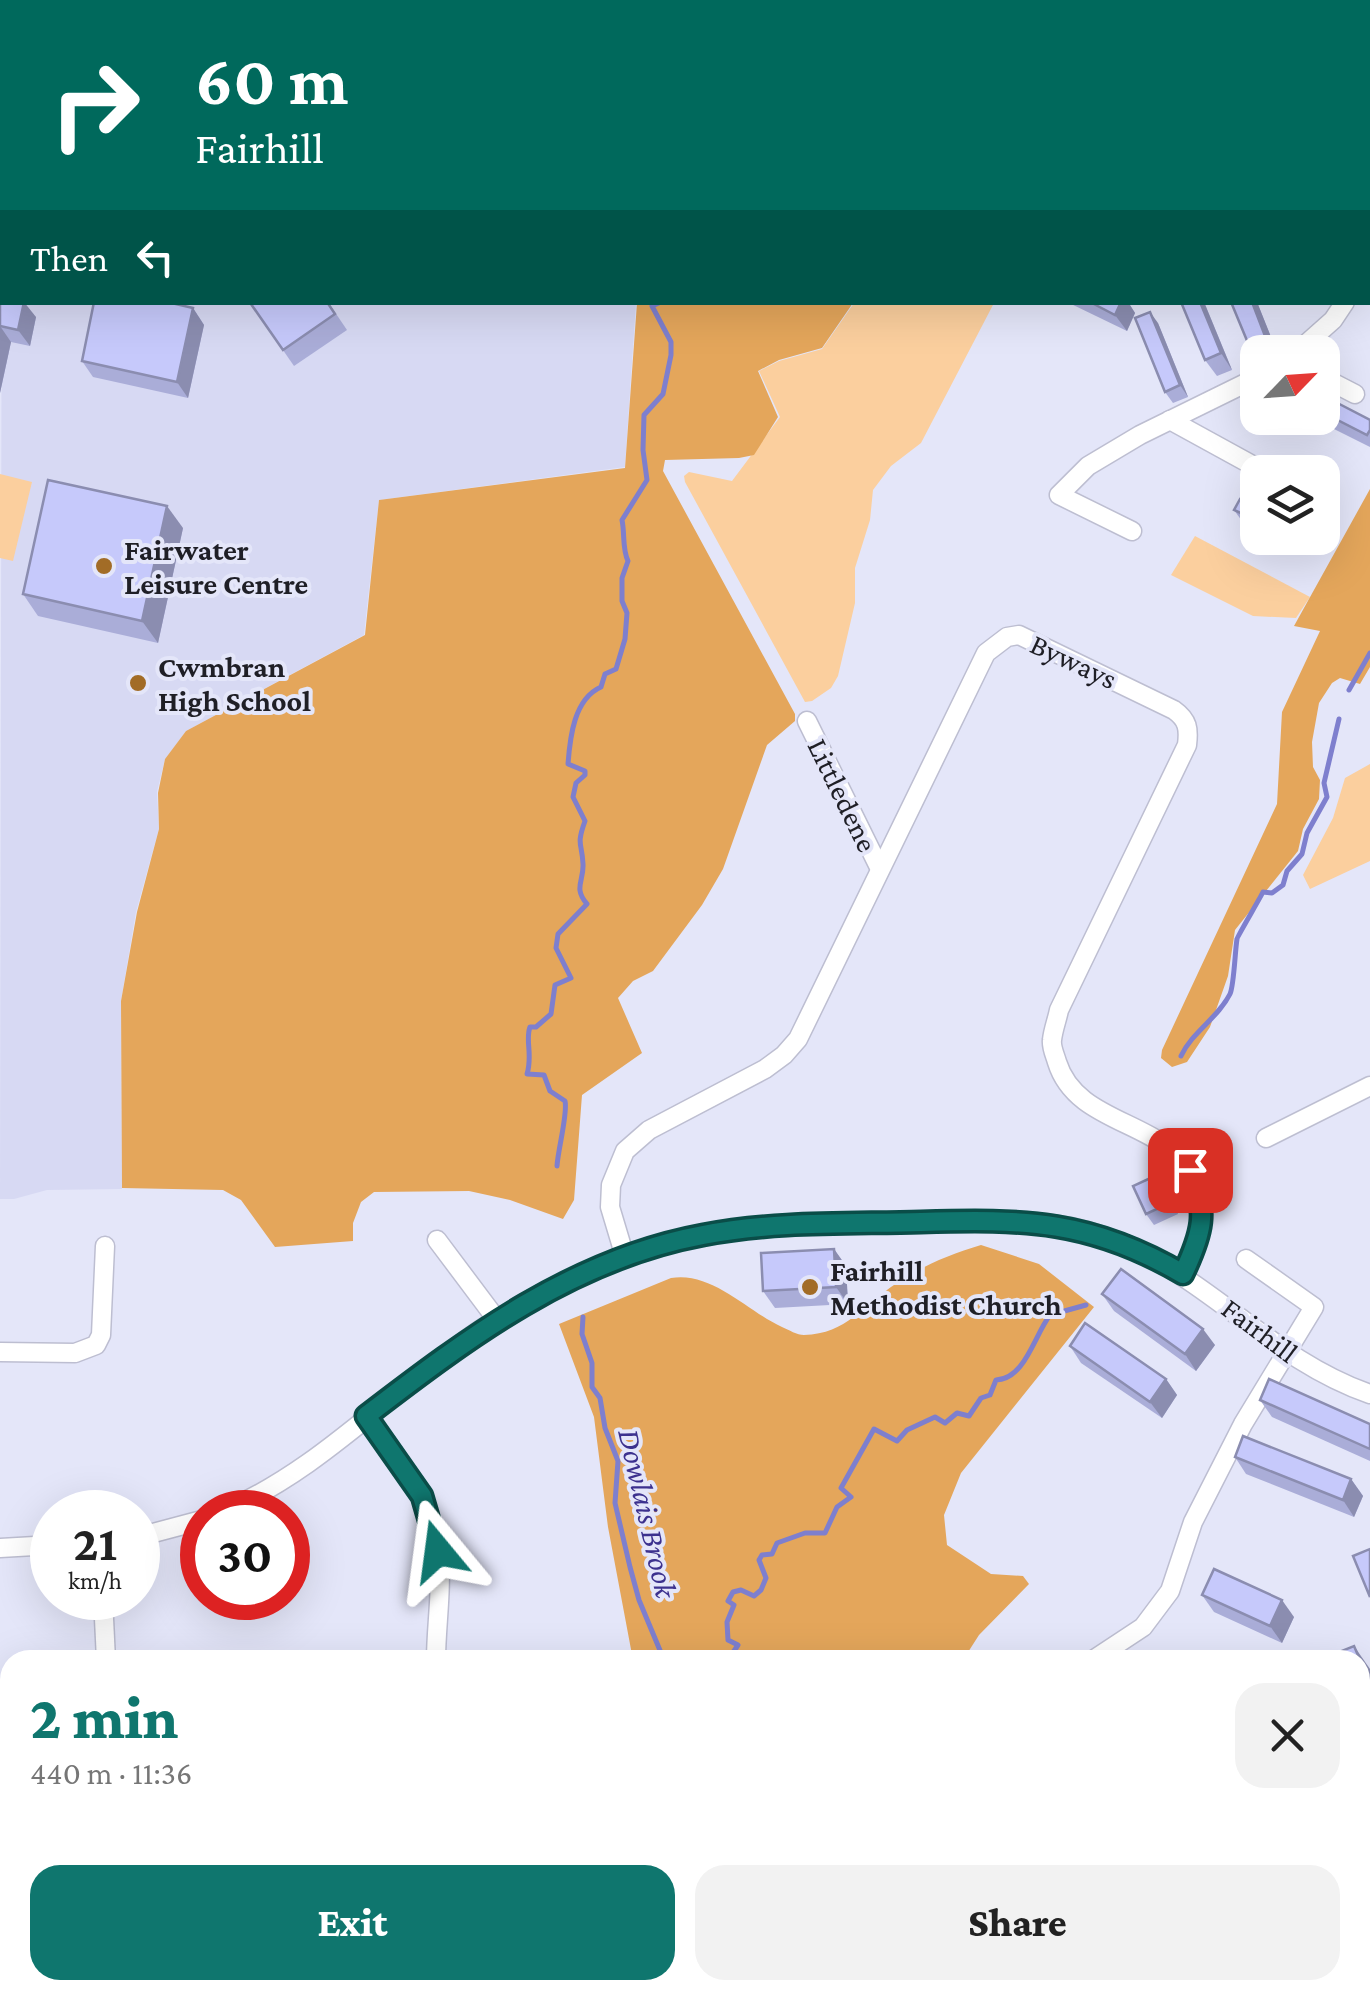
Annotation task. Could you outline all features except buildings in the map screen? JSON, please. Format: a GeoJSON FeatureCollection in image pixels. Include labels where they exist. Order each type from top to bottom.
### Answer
{"type":"FeatureCollection","features":[{"type":"Feature","properties":{"kind":"street"},"geometry":{"type":"LineString","coordinates":[[1316,335],[1343,305]]}},
{"type":"Feature","properties":{"kind":"street"},"geometry":{"type":"LineString","coordinates":[[1132,530],[1059,495],[1088,466],[1240,386]]}},
{"type":"Feature","properties":{"kind":"street"},"geometry":{"type":"LineString","coordinates":[[1340,387],[1355,394]]}},
{"type":"Feature","properties":{"kind":"street"},"geometry":{"type":"LineString","coordinates":[[1170,420],[1240,458]]}},
{"type":"Feature","properties":{"kind":"street","name":"Byways"},"geometry":{"type":"LineString","coordinates":[[625,1257],[610,1206],[611,1185],[625,1152],[649,1130],[763,1070],[798,1039],[986,653],[1006,637],[1019,636],[1183,716],[1189,728],[1187,745],[1059,1010],[1051,1044],[1062,1079],[1080,1098],[1163,1142],[1190,1170],[1200,1192],[1202,1224],[1183,1274]]}},
{"type":"Feature","properties":{"kind":"street","name":"Littledene"},"geometry":{"type":"LineString","coordinates":[[807,722],[880,869]]}},
{"type":"Feature","properties":{"kind":"street"},"geometry":{"type":"LineString","coordinates":[[1266,1138],[1370,1086]]}},
{"type":"Feature","properties":{"kind":"street","name":"Fairhill"},"geometry":{"type":"LineString","coordinates":[[264,1490],[304,1465],[498,1320],[561,1284],[625,1257],[700,1235],[746,1228],[1023,1220],[1104,1236],[1183,1274],[1285,1352],[1321,1374],[1370,1394]]}},
{"type":"Feature","properties":{"kind":"street"},"geometry":{"type":"LineString","coordinates":[[438,1240],[498,1320]]}},
{"type":"Feature","properties":{"kind":"street"},"geometry":{"type":"LineString","coordinates":[[0,1352],[86,1352],[96,1345],[101,1334],[104,1246]]}},
{"type":"Feature","properties":{"kind":"street"},"geometry":{"type":"LineString","coordinates":[[1108,1650],[1143,1627],[1170,1591],[1193,1522],[1243,1424],[1314,1307],[1246,1259]]}},
{"type":"Feature","properties":{"kind":"street"},"geometry":{"type":"LineString","coordinates":[[366,1416],[422,1496],[434,1533],[439,1574],[436,1650]]}},
{"type":"Feature","properties":{"kind":"street"},"geometry":{"type":"LineString","coordinates":[[0,1548],[30,1546]]}},
{"type":"Feature","properties":{"kind":"street"},"geometry":{"type":"LineString","coordinates":[[105,1620],[106,1650]]}},
{"type":"Feature","properties":{"kind":"shaded area","name":"Cwmbran High School"},"geometry":{"type":"Polygon","coordinates":[[[2,305],[636,305],[625,467],[379,500],[364,635],[186,731],[165,759],[157,792],[159,829],[136,912],[121,1001],[122,1189],[47,1190],[0,1199],[2,305]]]}},
{"type":"Feature","properties":{"kind":"shaded area"},"geometry":{"type":"Polygon","coordinates":[[[637,305],[852,305],[822,348],[779,360],[758,371],[778,417],[754,455],[665,460],[663,471],[795,714],[795,721],[767,745],[723,869],[702,905],[653,971],[633,981],[618,998],[642,1053],[582,1095],[574,1200],[563,1219],[510,1200],[469,1191],[374,1192],[361,1202],[353,1223],[353,1241],[275,1247],[241,1200],[223,1190],[122,1188],[121,1001],[137,912],[159,829],[158,793],[165,759],[186,731],[365,635],[379,500],[625,468],[637,305]]]}},
{"type":"Feature","properties":{"kind":"shaded area"},"geometry":{"type":"Polygon","coordinates":[[[853,305],[993,305],[921,443],[891,466],[873,490],[870,520],[855,568],[855,603],[838,676],[831,688],[805,702],[684,476],[689,472],[732,481],[780,417],[759,371],[822,349],[853,305]]]}},
{"type":"Feature","properties":{"kind":"shaded area"},"geometry":{"type":"Polygon","coordinates":[[[0,474],[32,482],[13,561],[0,558],[0,474]]]}},
{"type":"Feature","properties":{"kind":"shaded area"},"geometry":{"type":"Polygon","coordinates":[[[1370,489],[1370,667],[1360,684],[1340,678],[1332,683],[1319,703],[1312,742],[1313,767],[1320,780],[1319,799],[1303,829],[1298,851],[1235,930],[1228,976],[1210,1027],[1187,1062],[1172,1067],[1161,1058],[1162,1050],[1277,804],[1282,712],[1320,631],[1294,626],[1333,555],[1340,555],[1340,543],[1370,489]]]}},
{"type":"Feature","properties":{"kind":"shaded area"},"geometry":{"type":"Polygon","coordinates":[[[1195,536],[1310,597],[1296,618],[1253,616],[1171,575],[1195,536]]]}},
{"type":"Feature","properties":{"kind":"shaded area"},"geometry":{"type":"Polygon","coordinates":[[[1370,764],[1370,861],[1310,889],[1303,875],[1333,818],[1345,778],[1370,764]]]}},
{"type":"Feature","properties":{"kind":"shaded area"},"geometry":{"type":"Polygon","coordinates":[[[981,1245],[1039,1264],[1094,1307],[961,1473],[944,1515],[947,1545],[991,1574],[1023,1576],[1029,1584],[969,1650],[631,1650],[608,1527],[594,1417],[559,1324],[671,1278],[686,1277],[715,1286],[793,1332],[819,1333],[844,1324],[885,1291],[948,1256],[981,1245]]]}},
{"type":"Feature","properties":{"kind":"waterway","name":"Dowlais Brook"},"geometry":{"type":"LineString","coordinates":[[557,1166],[565,1101],[550,1091],[544,1075],[527,1074],[529,1032],[530,1027],[536,1027],[551,1014],[555,985],[571,978],[556,948],[558,934],[587,904],[580,889],[580,840],[585,821],[573,797],[576,783],[585,771],[568,764],[570,742],[579,710],[601,687],[605,674],[616,669],[625,639],[627,613],[622,601],[622,578],[628,561],[622,520],[647,480],[644,415],[663,394],[671,355],[671,342],[654,305]]}},
{"type":"Feature","properties":{"kind":"waterway"},"geometry":{"type":"LineString","coordinates":[[1349,690],[1370,653]]}},
{"type":"Feature","properties":{"kind":"waterway"},"geometry":{"type":"LineString","coordinates":[[1181,1056],[1230,994],[1237,939],[1263,892],[1272,893],[1283,885],[1287,871],[1302,854],[1307,833],[1327,797],[1324,783],[1339,719]]}},
{"type":"Feature","properties":{"kind":"waterway"},"geometry":{"type":"LineString","coordinates":[[735,1650],[738,1645],[728,1640],[727,1622],[734,1605],[728,1601],[733,1592],[741,1590],[754,1596],[761,1590],[766,1578],[759,1560],[762,1555],[772,1554],[777,1543],[805,1533],[825,1533],[837,1507],[851,1497],[841,1488],[874,1429],[897,1441],[907,1430],[935,1417],[945,1423],[957,1413],[969,1416],[981,1398],[990,1395],[996,1380],[1006,1378],[1022,1365],[1050,1315],[1086,1305]]}},
{"type":"Feature","properties":{"kind":"waterway","name":"Dowlais Brook"},"geometry":{"type":"LineString","coordinates":[[583,1317],[582,1334],[592,1363],[592,1387],[600,1398],[605,1428],[618,1461],[615,1503],[639,1600],[660,1650]]}},
{"type":"Feature","properties":{"kind":"place","name":"Fairwater Leisure Centre"},"geometry":{"type":"Point","coordinates":[104,566]}},
{"type":"Feature","properties":{"kind":"place","name":"Cwmbran High School"},"geometry":{"type":"Point","coordinates":[138,683]}},
{"type":"Feature","properties":{"kind":"place","name":"Fairhill Methodist Church"},"geometry":{"type":"Point","coordinates":[810,1287]}},
{"type":"Feature","properties":{"kind":"route"},"geometry":{"type":"LineString","coordinates":[[438,1551],[422,1496],[366,1416],[480,1330],[538,1295],[625,1257],[700,1235],[746,1228],[853,1222],[1043,1222],[1104,1236],[1183,1274],[1203,1212],[1200,1192],[1190,1170]]}}]}
